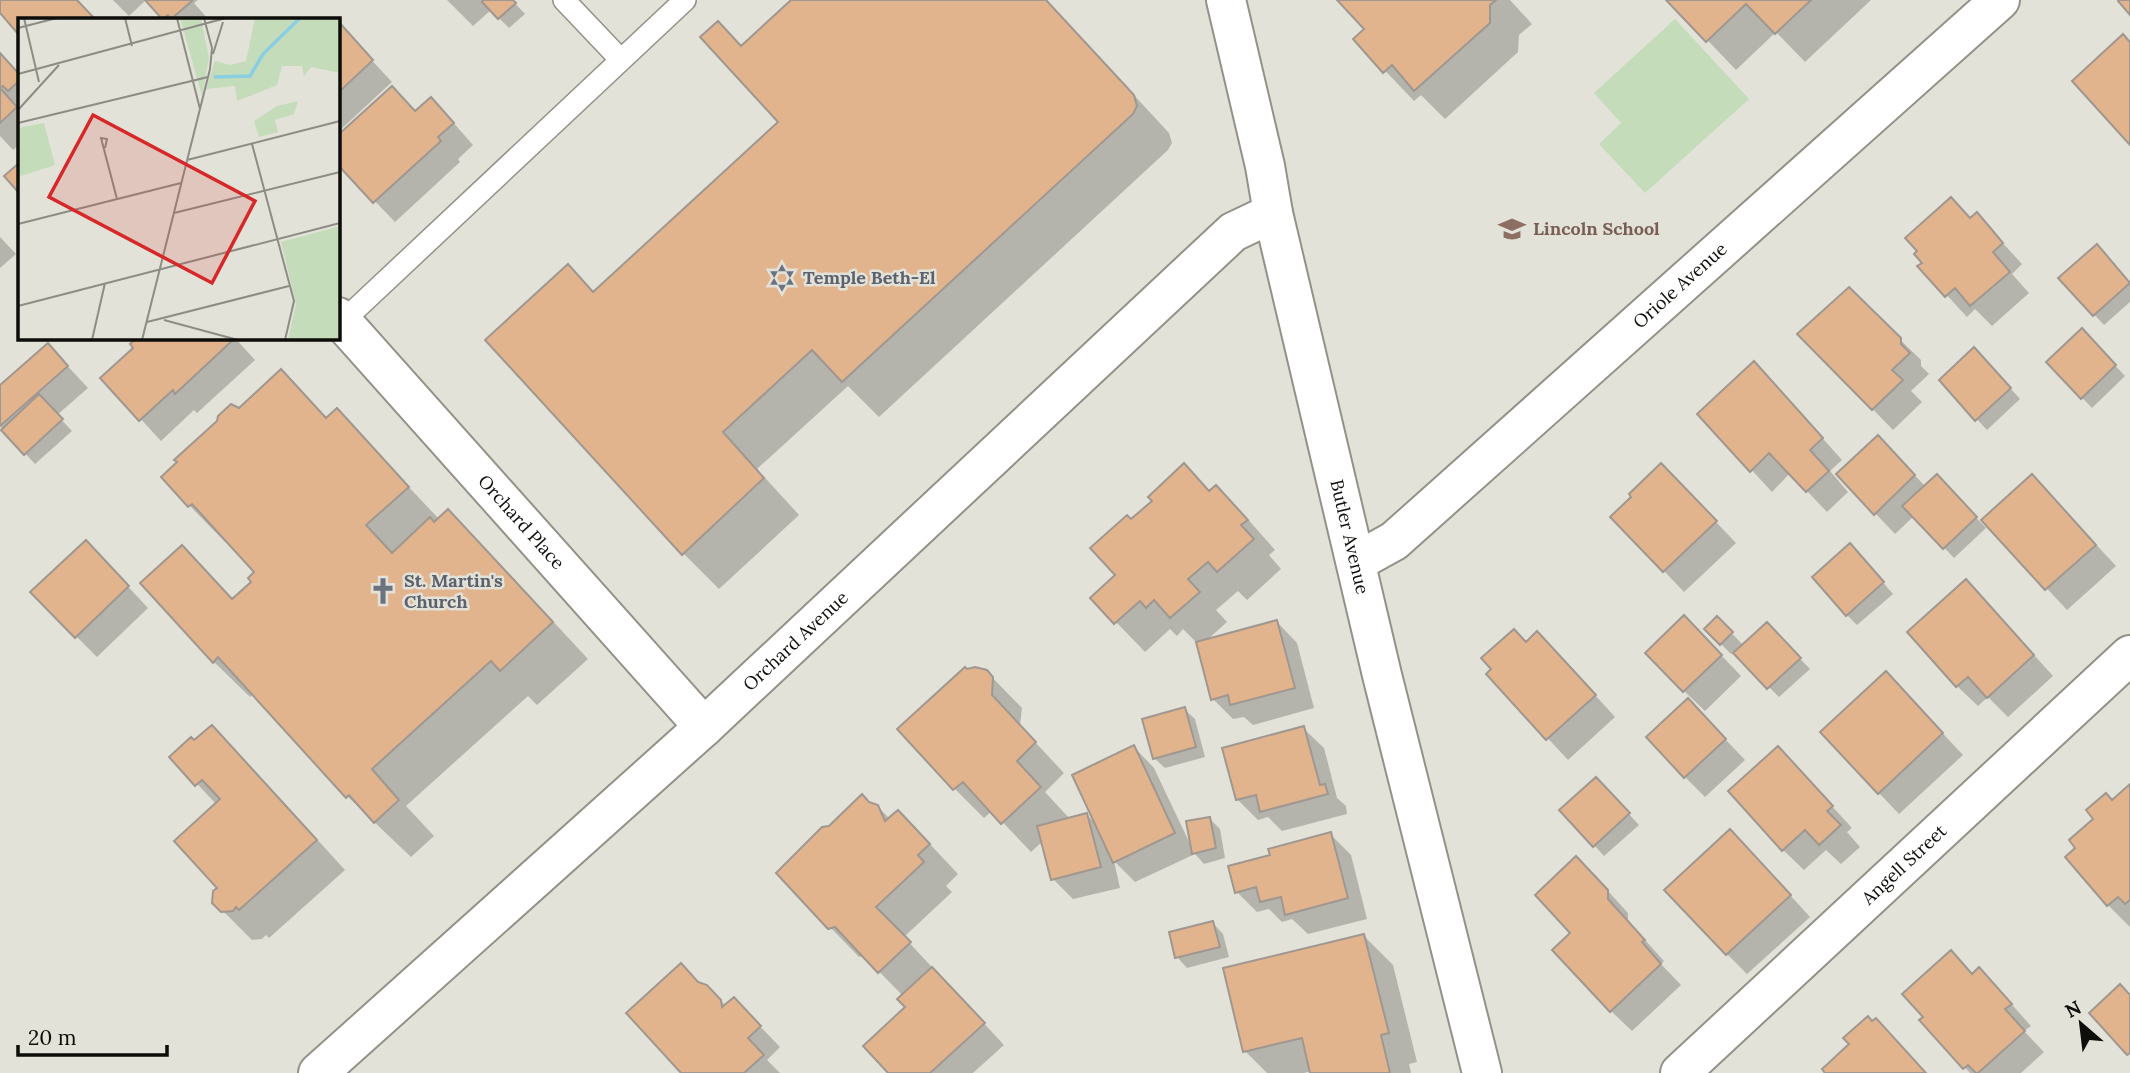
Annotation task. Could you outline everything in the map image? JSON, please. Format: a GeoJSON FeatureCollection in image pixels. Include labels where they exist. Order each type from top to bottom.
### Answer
{"type":"FeatureCollection","features":[{"type":"Feature","properties":{"kind":"street","name":"Butler Avenue"},"geometry":{"type":"LineString","coordinates":[[1226,0],[1265,166],[1273,213],[1356,562],[1482,1073]]}},
{"type":"Feature","properties":{"kind":"street","name":"Oriole Avenue"},"geometry":{"type":"LineString","coordinates":[[1356,562],[1394,541],[2000,0]]}},
{"type":"Feature","properties":{"kind":"street","name":"Orchard Avenue"},"geometry":{"type":"LineString","coordinates":[[318,1073],[704,727],[1233,232],[1273,213]]}},
{"type":"Feature","properties":{"kind":"street","name":"Orchard Place"},"geometry":{"type":"LineString","coordinates":[[340,319],[704,727]]}},
{"type":"Feature","properties":{"kind":"street","name":"Angell Street"},"geometry":{"type":"LineString","coordinates":[[1680,1073],[2130,655]]}},
{"type":"Feature","properties":{"kind":"lane"},"geometry":{"type":"LineString","coordinates":[[564,0],[621,60]]}},
{"type":"Feature","properties":{"kind":"lane"},"geometry":{"type":"LineString","coordinates":[[340,319],[685,0]]}},
{"type":"Feature","properties":{"kind":"green space"},"geometry":{"type":"Polygon","coordinates":[[[1675,19],[1749,99],[1645,193],[1599,144],[1621,123],[1594,93],[1675,19]]]}},
{"type":"Feature","properties":{"kind":"building"},"geometry":{"type":"Polygon","coordinates":[[[0,0],[77,0],[94,18],[18,18],[18,34],[0,13],[0,0]]]}},
{"type":"Feature","properties":{"kind":"building"},"geometry":{"type":"Polygon","coordinates":[[[145,0],[192,1],[172,18],[168,15],[161,18],[145,0]]]}},
{"type":"Feature","properties":{"kind":"building"},"geometry":{"type":"Polygon","coordinates":[[[483,0],[513,0],[516,3],[498,19],[483,0]]]}},
{"type":"Feature","properties":{"kind":"building","name":"Temple Beth-El"},"geometry":{"type":"Polygon","coordinates":[[[791,0],[1046,0],[1134,95],[1137,106],[1133,114],[842,382],[812,350],[723,432],[764,478],[682,555],[485,340],[568,264],[593,292],[778,122],[700,37],[718,21],[741,46],[791,0]]]}},
{"type":"Feature","properties":{"kind":"building"},"geometry":{"type":"Polygon","coordinates":[[[1337,0],[1496,0],[1490,5],[1490,23],[1414,91],[1392,65],[1383,73],[1353,39],[1364,29],[1337,0]]]}},
{"type":"Feature","properties":{"kind":"building"},"geometry":{"type":"Polygon","coordinates":[[[1666,0],[1811,0],[1775,34],[1746,4],[1706,42],[1666,0]]]}},
{"type":"Feature","properties":{"kind":"building"},"geometry":{"type":"Polygon","coordinates":[[[2130,0],[2130,15],[2118,1],[2130,0]]]}},
{"type":"Feature","properties":{"kind":"building"},"geometry":{"type":"Polygon","coordinates":[[[340,23],[373,60],[340,91],[340,23]]]}},
{"type":"Feature","properties":{"kind":"building"},"geometry":{"type":"Polygon","coordinates":[[[2123,34],[2130,42],[2130,145],[2072,81],[2123,34]]]}},
{"type":"Feature","properties":{"kind":"building"},"geometry":{"type":"Polygon","coordinates":[[[0,53],[18,73],[18,82],[8,91],[3,86],[0,88],[0,53]]]}},
{"type":"Feature","properties":{"kind":"building"},"geometry":{"type":"Polygon","coordinates":[[[392,86],[415,111],[431,97],[454,123],[438,137],[441,141],[373,203],[340,167],[340,133],[392,86]]]}},
{"type":"Feature","properties":{"kind":"building"},"geometry":{"type":"Polygon","coordinates":[[[0,88],[17,107],[0,123],[0,88]]]}},
{"type":"Feature","properties":{"kind":"building"},"geometry":{"type":"Polygon","coordinates":[[[18,164],[18,192],[4,176],[18,164]]]}},
{"type":"Feature","properties":{"kind":"building"},"geometry":{"type":"Polygon","coordinates":[[[1951,197],[1970,218],[1977,212],[2003,243],[1993,252],[2010,272],[1970,306],[1955,288],[1945,297],[1917,266],[1922,263],[1914,254],[1917,251],[1905,238],[1951,197]]]}},
{"type":"Feature","properties":{"kind":"building"},"geometry":{"type":"Polygon","coordinates":[[[2097,244],[2130,283],[2093,316],[2058,278],[2097,244]]]}},
{"type":"Feature","properties":{"kind":"building"},"geometry":{"type":"Polygon","coordinates":[[[1849,287],[1901,338],[1901,344],[1910,353],[1892,370],[1903,380],[1872,410],[1797,334],[1849,287]]]}},
{"type":"Feature","properties":{"kind":"building"},"geometry":{"type":"Polygon","coordinates":[[[2082,328],[2116,365],[2081,399],[2046,362],[2082,328]]]}},
{"type":"Feature","properties":{"kind":"building"},"geometry":{"type":"Polygon","coordinates":[[[135,340],[233,340],[175,394],[173,390],[139,421],[100,378],[133,348],[130,344],[135,340]]]}},
{"type":"Feature","properties":{"kind":"building"},"geometry":{"type":"Polygon","coordinates":[[[48,343],[68,366],[0,426],[0,385],[48,343]]]}},
{"type":"Feature","properties":{"kind":"building"},"geometry":{"type":"Polygon","coordinates":[[[1974,347],[2011,388],[1975,421],[1939,380],[1974,347]]]}},
{"type":"Feature","properties":{"kind":"building"},"geometry":{"type":"Polygon","coordinates":[[[1754,361],[1823,438],[1810,450],[1829,471],[1806,492],[1769,453],[1750,472],[1697,414],[1754,361]]]}},
{"type":"Feature","properties":{"kind":"building","name":"St. Martin's Church"},"geometry":{"type":"Polygon","coordinates":[[[281,369],[326,418],[337,408],[409,487],[366,525],[392,553],[430,517],[434,522],[448,509],[553,622],[500,671],[491,661],[372,769],[399,800],[374,823],[349,795],[346,798],[218,657],[213,663],[140,583],[182,545],[232,599],[251,582],[248,578],[254,572],[192,504],[188,507],[161,477],[177,462],[174,460],[217,421],[218,416],[231,404],[239,408],[281,369]]]}},
{"type":"Feature","properties":{"kind":"building"},"geometry":{"type":"Polygon","coordinates":[[[39,394],[63,419],[24,455],[1,430],[39,394]]]}},
{"type":"Feature","properties":{"kind":"building"},"geometry":{"type":"Polygon","coordinates":[[[1878,435],[1915,475],[1874,515],[1836,474],[1878,435]]]}},
{"type":"Feature","properties":{"kind":"building"},"geometry":{"type":"Polygon","coordinates":[[[1184,463],[1209,491],[1216,485],[1248,520],[1241,525],[1254,539],[1217,572],[1208,562],[1188,579],[1200,592],[1170,618],[1154,600],[1146,608],[1140,601],[1114,624],[1090,598],[1115,575],[1090,548],[1127,515],[1131,519],[1152,501],[1148,497],[1184,463]]]}},
{"type":"Feature","properties":{"kind":"building"},"geometry":{"type":"Polygon","coordinates":[[[1661,463],[1717,521],[1663,572],[1610,517],[1661,463]]]}},
{"type":"Feature","properties":{"kind":"building"},"geometry":{"type":"Polygon","coordinates":[[[1937,474],[1977,517],[1943,549],[1902,506],[1937,474]]]}},
{"type":"Feature","properties":{"kind":"building"},"geometry":{"type":"Polygon","coordinates":[[[2032,474],[2096,545],[2045,590],[1981,520],[2032,474]]]}},
{"type":"Feature","properties":{"kind":"building"},"geometry":{"type":"Polygon","coordinates":[[[86,540],[129,586],[75,638],[30,592],[86,540]]]}},
{"type":"Feature","properties":{"kind":"building"},"geometry":{"type":"Polygon","coordinates":[[[1850,543],[1884,582],[1846,616],[1812,577],[1850,543]]]}},
{"type":"Feature","properties":{"kind":"building"},"geometry":{"type":"Polygon","coordinates":[[[1966,579],[2034,655],[1987,698],[1968,677],[1956,687],[1907,632],[1966,579]]]}},
{"type":"Feature","properties":{"kind":"building"},"geometry":{"type":"Polygon","coordinates":[[[1684,615],[1722,655],[1683,692],[1645,653],[1684,615]]]}},
{"type":"Feature","properties":{"kind":"building"},"geometry":{"type":"Polygon","coordinates":[[[1717,616],[1733,632],[1720,645],[1704,629],[1717,616]]]}},
{"type":"Feature","properties":{"kind":"building"},"geometry":{"type":"Polygon","coordinates":[[[1277,620],[1295,688],[1230,705],[1228,695],[1211,700],[1196,642],[1277,620]]]}},
{"type":"Feature","properties":{"kind":"building"},"geometry":{"type":"Polygon","coordinates":[[[1767,622],[1801,658],[1767,689],[1733,653],[1767,622]]]}},
{"type":"Feature","properties":{"kind":"building"},"geometry":{"type":"Polygon","coordinates":[[[1514,629],[1526,642],[1537,631],[1596,695],[1546,740],[1486,674],[1491,669],[1481,658],[1514,629]]]}},
{"type":"Feature","properties":{"kind":"building"},"geometry":{"type":"Polygon","coordinates":[[[965,667],[987,670],[993,677],[992,695],[1036,742],[1017,761],[1041,787],[1001,824],[963,782],[953,790],[897,729],[965,667]]]}},
{"type":"Feature","properties":{"kind":"building"},"geometry":{"type":"Polygon","coordinates":[[[1886,671],[1943,733],[1878,794],[1820,732],[1886,671]]]}},
{"type":"Feature","properties":{"kind":"building"},"geometry":{"type":"Polygon","coordinates":[[[1688,698],[1726,739],[1684,778],[1646,737],[1688,698]]]}},
{"type":"Feature","properties":{"kind":"building"},"geometry":{"type":"Polygon","coordinates":[[[1185,707],[1196,747],[1153,759],[1142,719],[1185,707]]]}},
{"type":"Feature","properties":{"kind":"building"},"geometry":{"type":"Polygon","coordinates":[[[212,725],[317,840],[239,910],[236,907],[233,911],[221,912],[212,903],[213,891],[217,888],[174,841],[220,799],[202,780],[195,786],[169,757],[191,737],[194,740],[212,725]]]}},
{"type":"Feature","properties":{"kind":"building"},"geometry":{"type":"Polygon","coordinates":[[[1304,726],[1320,785],[1325,784],[1328,794],[1260,812],[1256,795],[1236,800],[1222,748],[1304,726]]]}},
{"type":"Feature","properties":{"kind":"building"},"geometry":{"type":"Polygon","coordinates":[[[1134,745],[1175,833],[1113,863],[1072,775],[1134,745]]]}},
{"type":"Feature","properties":{"kind":"building"},"geometry":{"type":"Polygon","coordinates":[[[1778,746],[1833,806],[1827,811],[1841,825],[1819,845],[1805,830],[1782,851],[1728,791],[1778,746]]]}},
{"type":"Feature","properties":{"kind":"building"},"geometry":{"type":"Polygon","coordinates":[[[1596,777],[1630,813],[1593,847],[1559,810],[1596,777]]]}},
{"type":"Feature","properties":{"kind":"building"},"geometry":{"type":"Polygon","coordinates":[[[2130,784],[2130,900],[2125,904],[2118,897],[2107,906],[2065,857],[2075,848],[2069,840],[2093,819],[2086,810],[2106,793],[2112,800],[2130,784]]]}},
{"type":"Feature","properties":{"kind":"building"},"geometry":{"type":"Polygon","coordinates":[[[862,794],[869,802],[878,805],[885,821],[898,810],[930,844],[918,855],[924,862],[876,907],[911,942],[878,973],[835,927],[828,929],[776,873],[822,827],[829,826],[862,794]]]}},
{"type":"Feature","properties":{"kind":"building"},"geometry":{"type":"Polygon","coordinates":[[[1087,813],[1101,867],[1051,880],[1037,826],[1087,813]]]}},
{"type":"Feature","properties":{"kind":"building"},"geometry":{"type":"Polygon","coordinates":[[[1210,817],[1216,848],[1192,854],[1186,821],[1210,817]]]}},
{"type":"Feature","properties":{"kind":"building"},"geometry":{"type":"Polygon","coordinates":[[[1730,829],[1791,895],[1726,955],[1664,890],[1730,829]]]}},
{"type":"Feature","properties":{"kind":"building"},"geometry":{"type":"Polygon","coordinates":[[[1331,832],[1348,898],[1285,915],[1281,897],[1260,902],[1256,887],[1235,893],[1228,866],[1270,855],[1268,849],[1331,832]]]}},
{"type":"Feature","properties":{"kind":"building"},"geometry":{"type":"Polygon","coordinates":[[[1576,856],[1608,890],[1608,899],[1645,940],[1642,942],[1661,964],[1610,1012],[1552,950],[1570,933],[1535,895],[1576,856]]]}},
{"type":"Feature","properties":{"kind":"building"},"geometry":{"type":"Polygon","coordinates":[[[1213,921],[1220,947],[1175,958],[1169,932],[1213,921]]]}},
{"type":"Feature","properties":{"kind":"building"},"geometry":{"type":"Polygon","coordinates":[[[1364,934],[1389,1033],[1381,1035],[1390,1073],[1310,1073],[1302,1038],[1243,1052],[1223,968],[1364,934]]]}},
{"type":"Feature","properties":{"kind":"building"},"geometry":{"type":"Polygon","coordinates":[[[1951,950],[1972,974],[1979,967],[2012,1004],[2005,1009],[2025,1031],[1978,1073],[1968,1065],[1963,1069],[1919,1020],[1923,1017],[1902,994],[1951,950]]]}},
{"type":"Feature","properties":{"kind":"building"},"geometry":{"type":"Polygon","coordinates":[[[681,963],[698,982],[707,985],[721,1000],[722,1007],[734,997],[761,1026],[748,1038],[764,1055],[744,1073],[681,1073],[626,1013],[681,963]]]}},
{"type":"Feature","properties":{"kind":"building"},"geometry":{"type":"Polygon","coordinates":[[[932,967],[985,1023],[930,1073],[888,1073],[863,1046],[905,1007],[897,999],[932,967]]]}},
{"type":"Feature","properties":{"kind":"building"},"geometry":{"type":"Polygon","coordinates":[[[2120,984],[2130,995],[2130,1053],[2127,1055],[2089,1013],[2120,984]]]}},
{"type":"Feature","properties":{"kind":"building"},"geometry":{"type":"Polygon","coordinates":[[[1868,1016],[1872,1021],[1876,1018],[1926,1073],[1825,1073],[1822,1069],[1849,1044],[1843,1038],[1868,1016]]]}},
{"type":"Feature","properties":{"kind":"place","name":"Lincoln School"},"geometry":{"type":"Point","coordinates":[1512,229]}},
{"type":"Feature","properties":{"kind":"place","name":"Temple Beth-El"},"geometry":{"type":"Point","coordinates":[782,278]}},
{"type":"Feature","properties":{"kind":"place","name":"St. Martin's Church"},"geometry":{"type":"Point","coordinates":[383,591]}}]}
